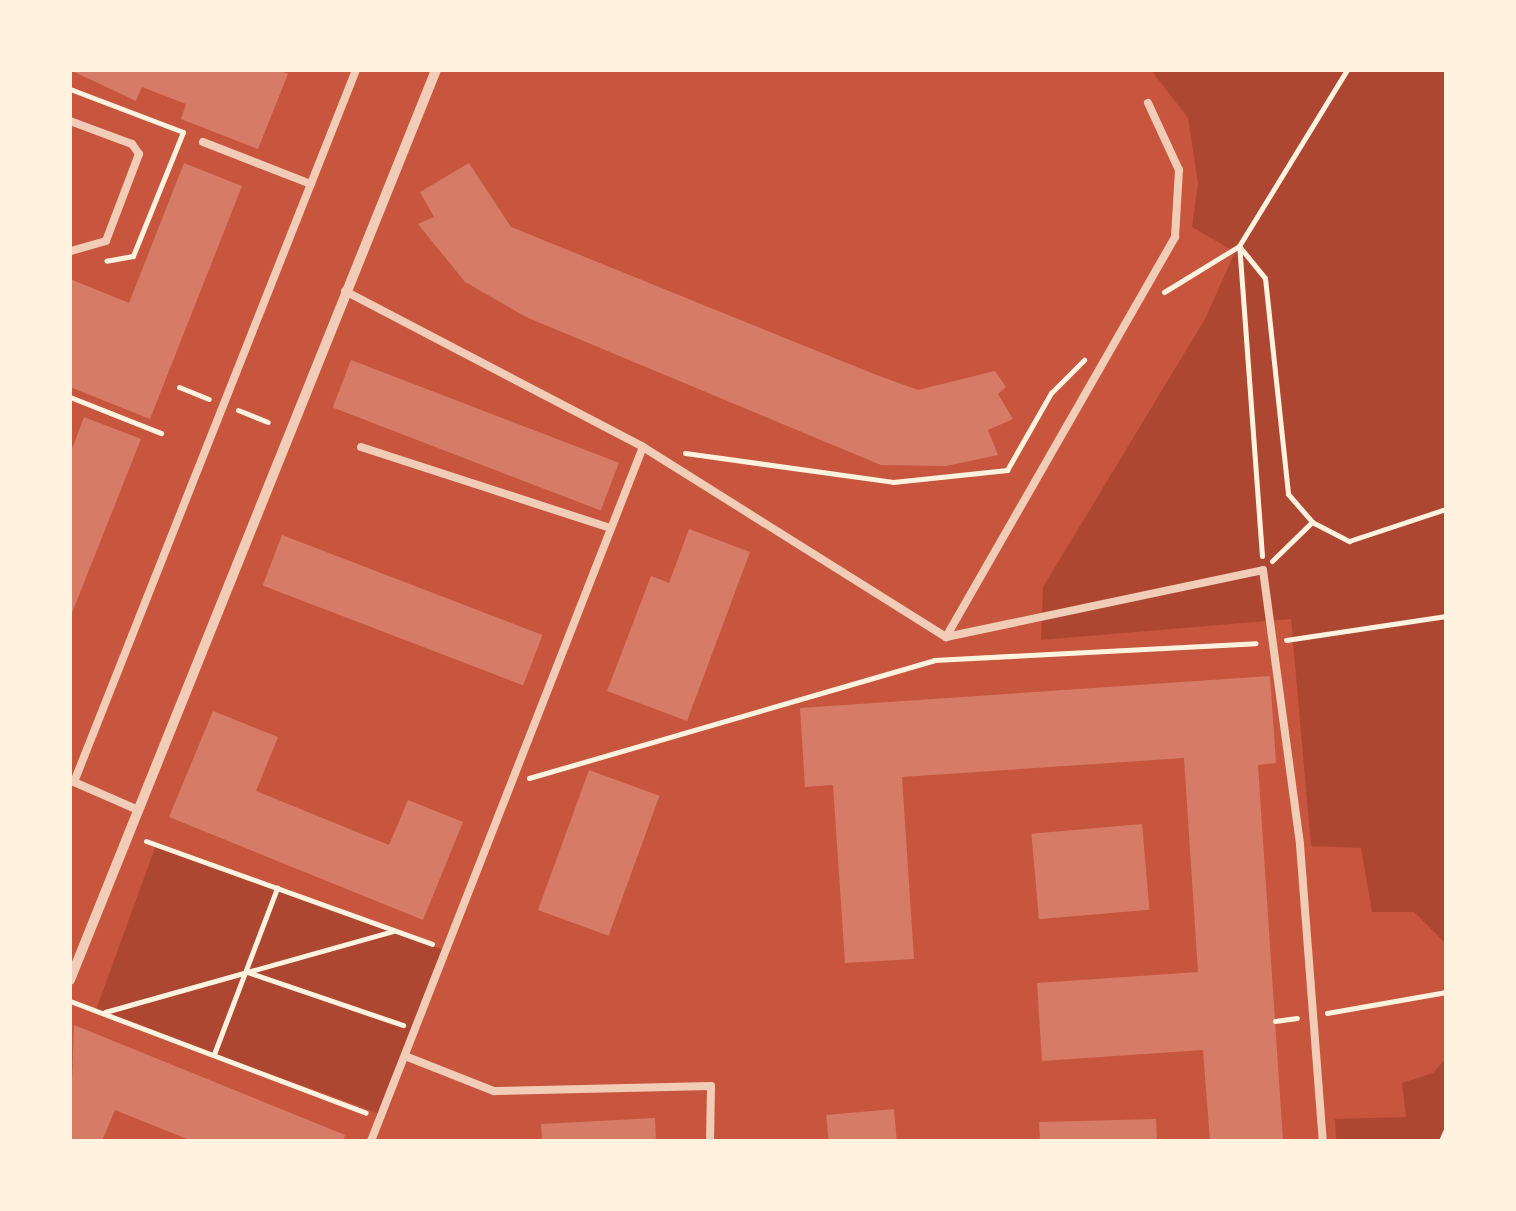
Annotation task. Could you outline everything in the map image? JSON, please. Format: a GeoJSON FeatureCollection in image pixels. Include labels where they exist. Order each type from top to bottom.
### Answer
{"type":"FeatureCollection","features":[{"type":"Feature","properties":{"kind":"street"},"geometry":{"type":"LineString","coordinates":[[70,980],[434,70]]}},
{"type":"Feature","properties":{"kind":"lane"},"geometry":{"type":"LineString","coordinates":[[138,810],[72,782],[356,70]]}},
{"type":"Feature","properties":{"kind":"lane"},"geometry":{"type":"LineString","coordinates":[[946,636],[1174,237],[1179,170],[1148,103]]}},
{"type":"Feature","properties":{"kind":"lane"},"geometry":{"type":"LineString","coordinates":[[70,120],[132,144],[139,154],[106,241],[70,251]]}},
{"type":"Feature","properties":{"kind":"lane"},"geometry":{"type":"LineString","coordinates":[[203,142],[311,184]]}},
{"type":"Feature","properties":{"kind":"lane"},"geometry":{"type":"LineString","coordinates":[[343,290],[643,447],[946,636],[1263,570],[1277,642],[1322,1141]]}},
{"type":"Feature","properties":{"kind":"lane"},"geometry":{"type":"LineString","coordinates":[[362,447],[611,528]]}},
{"type":"Feature","properties":{"kind":"lane"},"geometry":{"type":"LineString","coordinates":[[371,1141],[643,447]]}},
{"type":"Feature","properties":{"kind":"lane"},"geometry":{"type":"LineString","coordinates":[[404,1056],[494,1091],[711,1086],[710,1141]]}},
{"type":"Feature","properties":{"kind":"path"},"geometry":{"type":"LineString","coordinates":[[1263,570],[1240,246],[1347,70]]}},
{"type":"Feature","properties":{"kind":"path"},"geometry":{"type":"LineString","coordinates":[[1240,246],[1265,278],[1288,494],[1312,522],[1349,541],[1446,509]]}},
{"type":"Feature","properties":{"kind":"path"},"geometry":{"type":"LineString","coordinates":[[682,452],[892,482],[1007,470],[1051,393]]}},
{"type":"Feature","properties":{"kind":"path"},"geometry":{"type":"LineString","coordinates":[[70,398],[161,434]]}},
{"type":"Feature","properties":{"kind":"path"},"geometry":{"type":"LineString","coordinates":[[1263,570],[1312,522]]}},
{"type":"Feature","properties":{"kind":"path"},"geometry":{"type":"LineString","coordinates":[[512,783],[934,660],[1277,642],[1446,616]]}},
{"type":"Feature","properties":{"kind":"path"},"geometry":{"type":"LineString","coordinates":[[129,835],[446,950]]}},
{"type":"Feature","properties":{"kind":"path"},"geometry":{"type":"LineString","coordinates":[[214,1055],[276,888]]}},
{"type":"Feature","properties":{"kind":"path"},"geometry":{"type":"LineString","coordinates":[[102,1012],[395,931]]}},
{"type":"Feature","properties":{"kind":"path"},"geometry":{"type":"LineString","coordinates":[[245,971],[415,1029]]}},
{"type":"Feature","properties":{"kind":"path"},"geometry":{"type":"LineString","coordinates":[[1275,1022],[1446,992]]}},
{"type":"Feature","properties":{"kind":"path"},"geometry":{"type":"LineString","coordinates":[[70,1001],[380,1118]]}},
{"type":"Feature","properties":{"kind":"path"},"geometry":{"type":"LineString","coordinates":[[1441,1141],[1446,1129]]}},
{"type":"Feature","properties":{"kind":"shaded area"},"geometry":{"type":"Polygon","coordinates":[[[1151,70],[1446,70],[1446,944],[1414,912],[1372,912],[1361,848],[1311,846],[1291,619],[1041,640],[1043,587],[1205,319],[1235,252],[1192,227],[1198,183],[1188,118],[1151,70]]]}},
{"type":"Feature","properties":{"kind":"shaded area"},"geometry":{"type":"Polygon","coordinates":[[[156,845],[445,950],[385,1116],[96,1010],[156,845]]]}},
{"type":"Feature","properties":{"kind":"shaded area"},"geometry":{"type":"Polygon","coordinates":[[[1446,1058],[1446,1141],[1336,1141],[1335,1119],[1406,1117],[1402,1083],[1433,1073],[1446,1058]]]}},
{"type":"Feature","properties":{"kind":"building"},"geometry":{"type":"Polygon","coordinates":[[[70,70],[278,70],[288,74],[258,149],[181,119],[186,104],[142,87],[136,101],[70,70]]]}},
{"type":"Feature","properties":{"kind":"building"},"geometry":{"type":"Polygon","coordinates":[[[184,163],[242,186],[150,419],[70,387],[70,279],[129,303],[184,163]]]}},
{"type":"Feature","properties":{"kind":"building"},"geometry":{"type":"Polygon","coordinates":[[[469,163],[511,227],[874,374],[918,390],[995,371],[1006,387],[998,394],[1013,419],[988,430],[998,455],[946,466],[881,465],[526,317],[465,282],[418,224],[434,217],[420,192],[469,163]]]}},
{"type":"Feature","properties":{"kind":"building"},"geometry":{"type":"Polygon","coordinates":[[[351,360],[619,463],[601,510],[333,408],[351,360]]]}},
{"type":"Feature","properties":{"kind":"building"},"geometry":{"type":"Polygon","coordinates":[[[84,417],[141,439],[70,618],[70,454],[84,417]]]}},
{"type":"Feature","properties":{"kind":"building"},"geometry":{"type":"Polygon","coordinates":[[[689,529],[750,552],[687,721],[607,691],[651,576],[669,583],[689,529]]]}},
{"type":"Feature","properties":{"kind":"building"},"geometry":{"type":"Polygon","coordinates":[[[282,535],[542,635],[523,685],[263,585],[282,535]]]}},
{"type":"Feature","properties":{"kind":"building"},"geometry":{"type":"Polygon","coordinates":[[[1270,676],[1276,763],[1258,765],[1283,1141],[1210,1141],[1203,1050],[1042,1061],[1037,983],[1198,972],[1184,758],[902,777],[914,959],[845,963],[833,785],[805,787],[800,708],[1270,676]]]}},
{"type":"Feature","properties":{"kind":"building"},"geometry":{"type":"Polygon","coordinates":[[[213,711],[278,737],[256,791],[389,845],[408,800],[463,822],[423,920],[169,817],[213,711]]]}},
{"type":"Feature","properties":{"kind":"building"},"geometry":{"type":"Polygon","coordinates":[[[589,770],[659,796],[609,936],[538,910],[589,770]]]}},
{"type":"Feature","properties":{"kind":"building"},"geometry":{"type":"Polygon","coordinates":[[[1142,824],[1149,910],[1039,919],[1031,834],[1142,824]]]}},
{"type":"Feature","properties":{"kind":"building"},"geometry":{"type":"Polygon","coordinates":[[[74,1025],[345,1135],[343,1141],[192,1141],[115,1110],[102,1141],[70,1141],[74,1025]]]}},
{"type":"Feature","properties":{"kind":"building"},"geometry":{"type":"Polygon","coordinates":[[[894,1109],[897,1141],[829,1141],[826,1115],[894,1109]]]}},
{"type":"Feature","properties":{"kind":"building"},"geometry":{"type":"Polygon","coordinates":[[[655,1118],[656,1141],[542,1141],[541,1124],[655,1118]]]}},
{"type":"Feature","properties":{"kind":"building"},"geometry":{"type":"Polygon","coordinates":[[[1156,1119],[1157,1141],[1040,1141],[1039,1122],[1156,1119]]]}}]}
